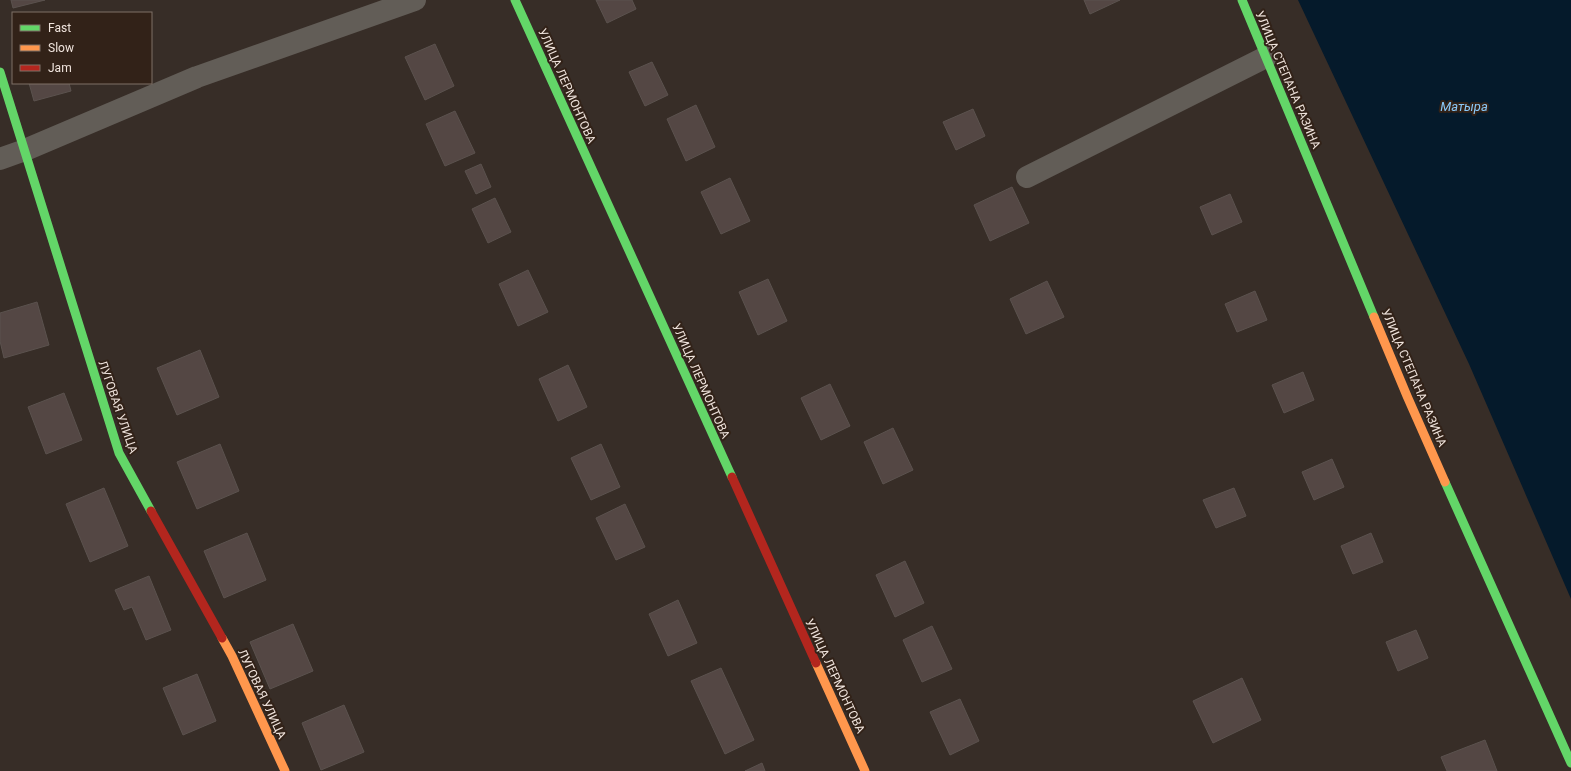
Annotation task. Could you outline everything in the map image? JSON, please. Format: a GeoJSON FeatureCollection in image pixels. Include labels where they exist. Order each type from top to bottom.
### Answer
{"type":"FeatureCollection","features":[{"type":"Feature","properties":{"kind":"street"},"geometry":{"type":"LineString","coordinates":[[0,159],[25,150],[197,77],[415,0]]}},
{"type":"Feature","properties":{"kind":"street","name":"УЛИЦА ЛЕРМОНТОВА"},"geometry":{"type":"LineString","coordinates":[[516,0],[866,771]]}},
{"type":"Feature","properties":{"kind":"street","name":"УЛИЦА СТЕПАНА РАЗИНА"},"geometry":{"type":"LineString","coordinates":[[1242,0],[1407,396],[1571,763]]}},
{"type":"Feature","properties":{"kind":"street"},"geometry":{"type":"LineString","coordinates":[[1027,177],[1266,57]]}},
{"type":"Feature","properties":{"kind":"street","name":"ЛУГОВАЯ УЛИЦА"},"geometry":{"type":"LineString","coordinates":[[0,72],[119,453],[232,656],[285,771]]}},
{"type":"Feature","properties":{"kind":"water","name":"Матыра"},"geometry":{"type":"Polygon","coordinates":[[[1298,0],[1571,0],[1571,599],[1469,364],[1298,0]]]}},
{"type":"Feature","properties":{"kind":"building"},"geometry":{"type":"Polygon","coordinates":[[[11,0],[45,0],[13,8],[11,0]]]}},
{"type":"Feature","properties":{"kind":"building"},"geometry":{"type":"Polygon","coordinates":[[[596,0],[632,0],[636,9],[607,23],[596,0]]]}},
{"type":"Feature","properties":{"kind":"building"},"geometry":{"type":"Polygon","coordinates":[[[1084,0],[1120,0],[1090,14],[1084,0]]]}},
{"type":"Feature","properties":{"kind":"building"},"geometry":{"type":"Polygon","coordinates":[[[435,44],[454,86],[425,100],[405,57],[435,44]]]}},
{"type":"Feature","properties":{"kind":"building"},"geometry":{"type":"Polygon","coordinates":[[[652,62],[668,95],[645,106],[629,72],[652,62]]]}},
{"type":"Feature","properties":{"kind":"building"},"geometry":{"type":"Polygon","coordinates":[[[29,84],[69,84],[71,91],[34,101],[29,84]]]}},
{"type":"Feature","properties":{"kind":"building"},"geometry":{"type":"Polygon","coordinates":[[[696,105],[715,147],[686,161],[667,119],[696,105]]]}},
{"type":"Feature","properties":{"kind":"building"},"geometry":{"type":"Polygon","coordinates":[[[973,109],[985,136],[956,150],[943,122],[973,109]]]}},
{"type":"Feature","properties":{"kind":"building"},"geometry":{"type":"Polygon","coordinates":[[[455,111],[475,153],[445,166],[426,124],[455,111]]]}},
{"type":"Feature","properties":{"kind":"building"},"geometry":{"type":"Polygon","coordinates":[[[481,164],[491,187],[476,194],[465,171],[481,164]]]}},
{"type":"Feature","properties":{"kind":"building"},"geometry":{"type":"Polygon","coordinates":[[[730,178],[750,221],[721,234],[701,192],[730,178]]]}},
{"type":"Feature","properties":{"kind":"building"},"geometry":{"type":"Polygon","coordinates":[[[1012,187],[1029,223],[990,241],[974,205],[1012,187]]]}},
{"type":"Feature","properties":{"kind":"building"},"geometry":{"type":"Polygon","coordinates":[[[1230,194],[1242,222],[1212,235],[1200,207],[1230,194]]]}},
{"type":"Feature","properties":{"kind":"building"},"geometry":{"type":"Polygon","coordinates":[[[495,198],[511,232],[488,243],[472,209],[495,198]]]}},
{"type":"Feature","properties":{"kind":"building"},"geometry":{"type":"Polygon","coordinates":[[[528,270],[548,312],[518,326],[499,284],[528,270]]]}},
{"type":"Feature","properties":{"kind":"building"},"geometry":{"type":"Polygon","coordinates":[[[768,279],[787,321],[758,335],[739,292],[768,279]]]}},
{"type":"Feature","properties":{"kind":"building"},"geometry":{"type":"Polygon","coordinates":[[[1047,281],[1064,317],[1026,334],[1010,299],[1047,281]]]}},
{"type":"Feature","properties":{"kind":"building"},"geometry":{"type":"Polygon","coordinates":[[[1255,291],[1267,320],[1237,332],[1225,304],[1255,291]]]}},
{"type":"Feature","properties":{"kind":"building"},"geometry":{"type":"Polygon","coordinates":[[[37,302],[49,345],[4,358],[0,341],[0,313],[37,302]]]}},
{"type":"Feature","properties":{"kind":"building"},"geometry":{"type":"Polygon","coordinates":[[[200,350],[219,397],[177,415],[157,368],[200,350]]]}},
{"type":"Feature","properties":{"kind":"building"},"geometry":{"type":"Polygon","coordinates":[[[568,365],[587,407],[558,421],[539,379],[568,365]]]}},
{"type":"Feature","properties":{"kind":"building"},"geometry":{"type":"Polygon","coordinates":[[[1303,372],[1314,400],[1284,413],[1272,385],[1303,372]]]}},
{"type":"Feature","properties":{"kind":"building"},"geometry":{"type":"Polygon","coordinates":[[[830,384],[850,426],[821,440],[801,398],[830,384]]]}},
{"type":"Feature","properties":{"kind":"building"},"geometry":{"type":"Polygon","coordinates":[[[64,393],[82,440],[46,454],[28,407],[64,393]]]}},
{"type":"Feature","properties":{"kind":"building"},"geometry":{"type":"Polygon","coordinates":[[[893,428],[913,470],[883,484],[864,442],[893,428]]]}},
{"type":"Feature","properties":{"kind":"building"},"geometry":{"type":"Polygon","coordinates":[[[220,444],[239,491],[197,509],[177,462],[220,444]]]}},
{"type":"Feature","properties":{"kind":"building"},"geometry":{"type":"Polygon","coordinates":[[[601,444],[620,487],[591,500],[571,458],[601,444]]]}},
{"type":"Feature","properties":{"kind":"building"},"geometry":{"type":"Polygon","coordinates":[[[1332,459],[1344,487],[1314,500],[1302,472],[1332,459]]]}},
{"type":"Feature","properties":{"kind":"building"},"geometry":{"type":"Polygon","coordinates":[[[104,488],[128,546],[90,562],[66,504],[104,488]]]}},
{"type":"Feature","properties":{"kind":"building"},"geometry":{"type":"Polygon","coordinates":[[[1234,488],[1246,516],[1216,528],[1203,500],[1234,488]]]}},
{"type":"Feature","properties":{"kind":"building"},"geometry":{"type":"Polygon","coordinates":[[[625,504],[645,547],[616,560],[596,518],[625,504]]]}},
{"type":"Feature","properties":{"kind":"building"},"geometry":{"type":"Polygon","coordinates":[[[247,533],[266,580],[224,598],[204,551],[247,533]]]}},
{"type":"Feature","properties":{"kind":"building"},"geometry":{"type":"Polygon","coordinates":[[[1371,533],[1383,562],[1353,574],[1341,546],[1371,533]]]}},
{"type":"Feature","properties":{"kind":"building"},"geometry":{"type":"Polygon","coordinates":[[[905,561],[924,603],[895,617],[876,575],[905,561]]]}},
{"type":"Feature","properties":{"kind":"building"},"geometry":{"type":"Polygon","coordinates":[[[149,576],[171,630],[146,640],[132,607],[124,610],[115,590],[149,576]]]}},
{"type":"Feature","properties":{"kind":"building"},"geometry":{"type":"Polygon","coordinates":[[[678,600],[697,643],[668,656],[649,614],[678,600]]]}},
{"type":"Feature","properties":{"kind":"building"},"geometry":{"type":"Polygon","coordinates":[[[293,624],[313,671],[270,689],[250,642],[293,624]]]}},
{"type":"Feature","properties":{"kind":"building"},"geometry":{"type":"Polygon","coordinates":[[[932,626],[952,669],[922,682],[903,640],[932,626]]]}},
{"type":"Feature","properties":{"kind":"building"},"geometry":{"type":"Polygon","coordinates":[[[1416,630],[1428,658],[1398,671],[1386,642],[1416,630]]]}},
{"type":"Feature","properties":{"kind":"building"},"geometry":{"type":"Polygon","coordinates":[[[721,668],[754,740],[725,754],[691,681],[721,668]]]}},
{"type":"Feature","properties":{"kind":"building"},"geometry":{"type":"Polygon","coordinates":[[[197,674],[216,721],[183,735],[163,688],[197,674]]]}},
{"type":"Feature","properties":{"kind":"building"},"geometry":{"type":"Polygon","coordinates":[[[1242,678],[1261,720],[1213,743],[1193,701],[1242,678]]]}},
{"type":"Feature","properties":{"kind":"building"},"geometry":{"type":"Polygon","coordinates":[[[960,699],[979,741],[950,755],[930,712],[960,699]]]}},
{"type":"Feature","properties":{"kind":"building"},"geometry":{"type":"Polygon","coordinates":[[[344,705],[364,752],[321,770],[302,723],[344,705]]]}},
{"type":"Feature","properties":{"kind":"building"},"geometry":{"type":"Polygon","coordinates":[[[1485,740],[1497,771],[1447,771],[1441,757],[1485,740]]]}},
{"type":"Feature","properties":{"kind":"building"},"geometry":{"type":"Polygon","coordinates":[[[762,763],[765,771],[745,771],[762,763]]]}},
{"type":"Feature","properties":{"kind":"traffic: fast"},"geometry":{"type":"LineString","coordinates":[[515,0],[732,477]]}},
{"type":"Feature","properties":{"kind":"traffic: fast"},"geometry":{"type":"LineString","coordinates":[[1242,0],[1374,317]]}},
{"type":"Feature","properties":{"kind":"traffic: fast"},"geometry":{"type":"LineString","coordinates":[[0,72],[119,453],[151,511]]}},
{"type":"Feature","properties":{"kind":"traffic: fast"},"geometry":{"type":"LineString","coordinates":[[1445,482],[1571,763]]}},
{"type":"Feature","properties":{"kind":"traffic: slow"},"geometry":{"type":"LineString","coordinates":[[1374,317],[1445,482]]}},
{"type":"Feature","properties":{"kind":"traffic: slow"},"geometry":{"type":"LineString","coordinates":[[222,638],[232,656],[285,771]]}},
{"type":"Feature","properties":{"kind":"traffic: slow"},"geometry":{"type":"LineString","coordinates":[[816,663],[865,771]]}},
{"type":"Feature","properties":{"kind":"traffic: jam"},"geometry":{"type":"LineString","coordinates":[[732,477],[816,663]]}},
{"type":"Feature","properties":{"kind":"traffic: jam"},"geometry":{"type":"LineString","coordinates":[[151,511],[222,638]]}}]}
